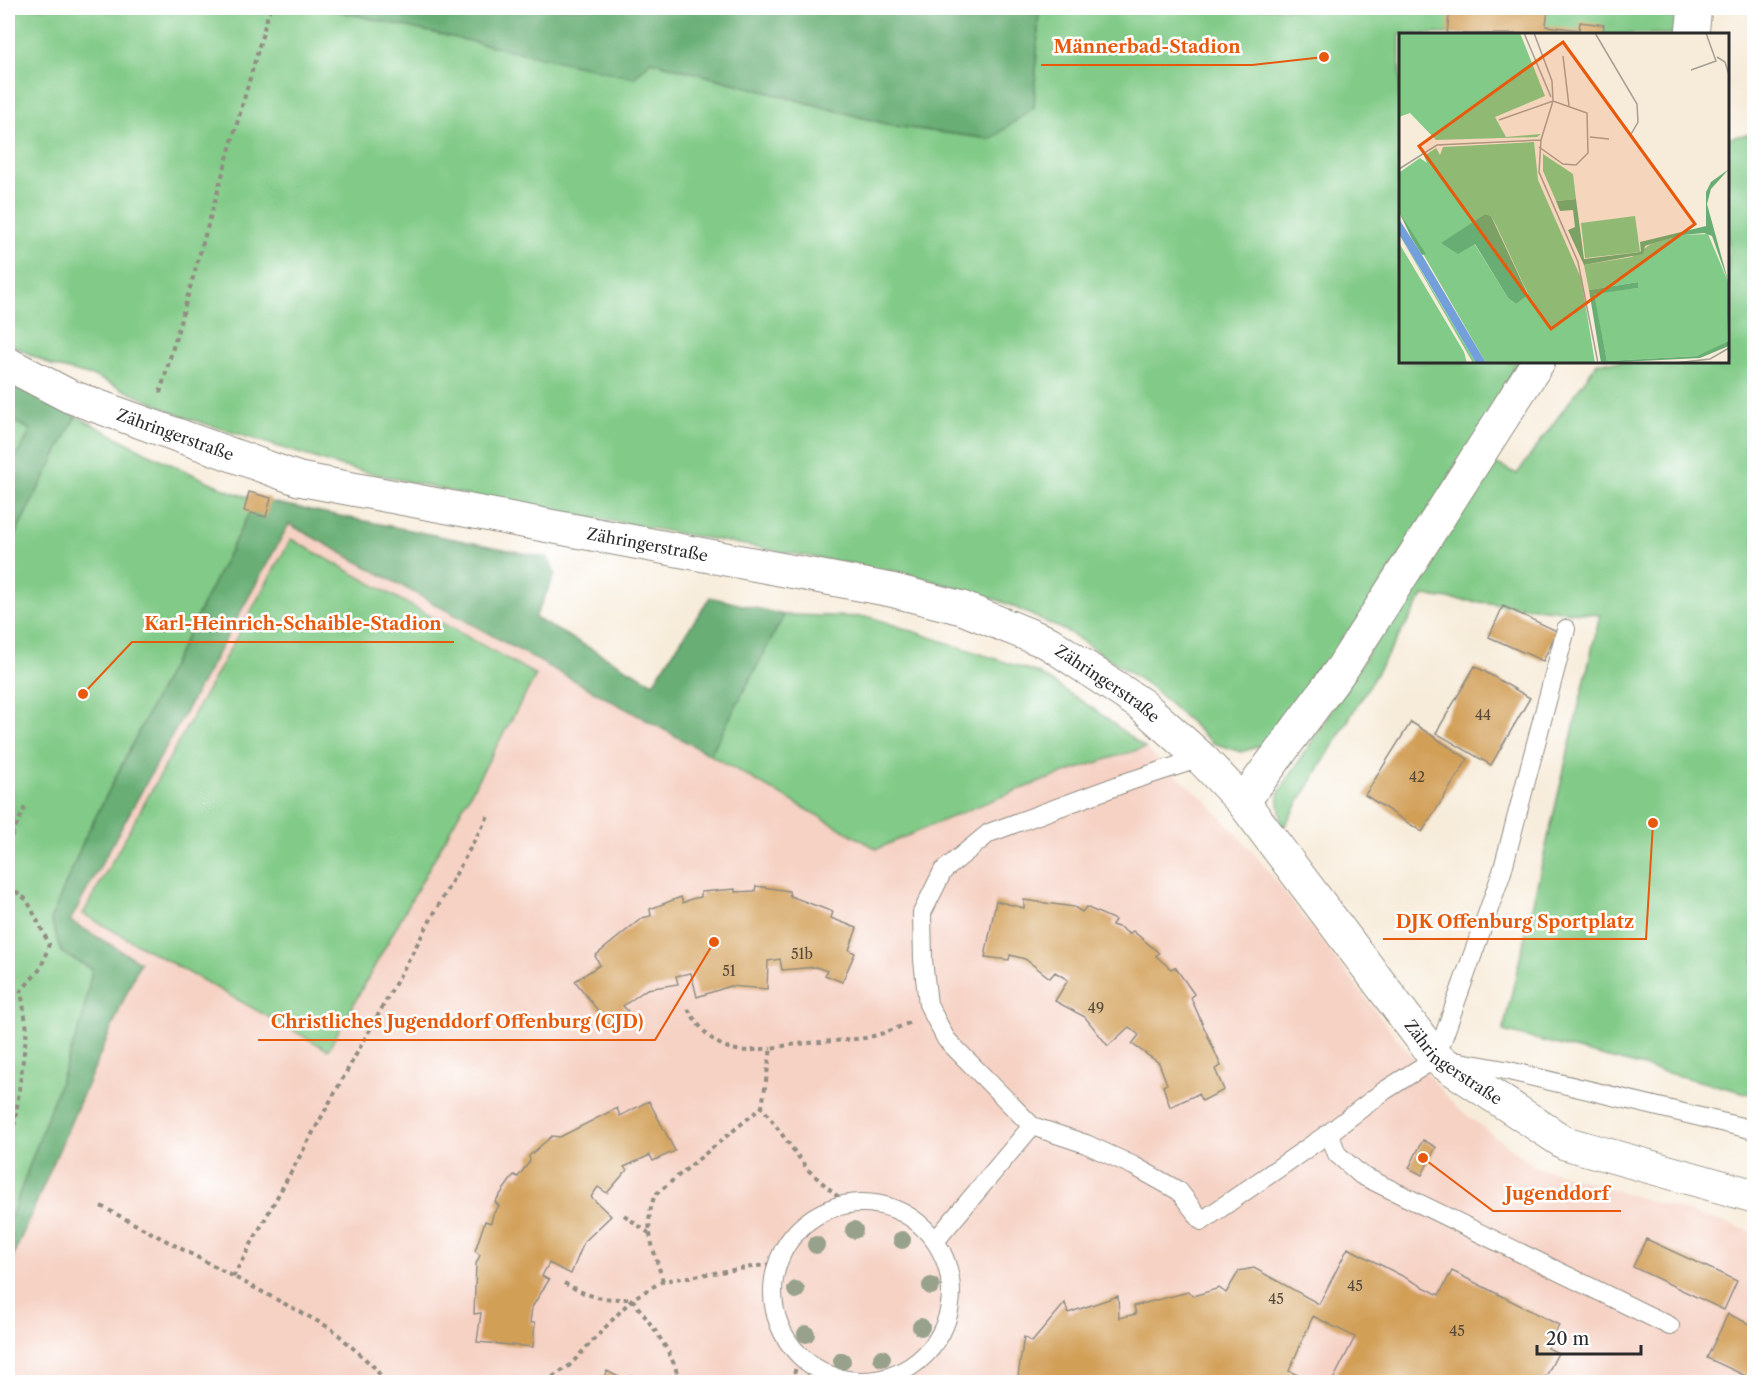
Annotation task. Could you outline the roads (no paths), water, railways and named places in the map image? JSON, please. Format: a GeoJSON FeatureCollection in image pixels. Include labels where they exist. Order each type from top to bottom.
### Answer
{"type":"FeatureCollection","features":[{"type":"Feature","properties":{"kind":"street"},"geometry":{"type":"LineString","coordinates":[[1692,33],[1695,8]]}},
{"type":"Feature","properties":{"kind":"street"},"geometry":{"type":"LineString","coordinates":[[1243,802],[1343,667],[1537,363]]}},
{"type":"Feature","properties":{"kind":"street","name":"Zähringerstraße"},"geometry":{"type":"LineString","coordinates":[[8,364],[69,396],[299,479],[891,590],[962,608],[1049,643],[1142,705],[1202,759],[1243,802],[1436,1058],[1565,1143],[1755,1196]]}},
{"type":"Feature","properties":{"kind":"lane"},"geometry":{"type":"LineString","coordinates":[[1202,759],[1130,781],[988,833],[943,871],[922,913],[928,1004],[946,1039],[1032,1126],[1086,1144],[1134,1166],[1179,1191],[1202,1221],[1329,1133],[1384,1091],[1436,1058],[1502,872],[1566,629]]}},
{"type":"Feature","properties":{"kind":"lane"},"geometry":{"type":"LineString","coordinates":[[1436,1058],[1505,1070],[1755,1130]]}},
{"type":"Feature","properties":{"kind":"lane"},"geometry":{"type":"LineString","coordinates":[[936,1240],[1032,1126]]}},
{"type":"Feature","properties":{"kind":"lane"},"geometry":{"type":"LineString","coordinates":[[1329,1133],[1337,1154],[1361,1175],[1670,1326]]}},
{"type":"Feature","properties":{"kind":"lane"},"geometry":{"type":"LineString","coordinates":[[871,1202],[896,1208],[918,1221],[936,1240],[948,1266],[952,1294],[942,1331],[932,1347],[911,1367],[885,1378],[857,1382],[836,1378],[816,1370],[799,1356],[784,1336],[774,1313],[772,1288],[777,1263],[787,1242],[803,1224],[822,1211],[845,1203],[871,1202]]}},
{"type":"Feature","properties":{"kind":"place","name":"Männerbad-Stadion"},"geometry":{"type":"Point","coordinates":[1324,57]}},
{"type":"Feature","properties":{"kind":"place","name":"Karl-Heinrich-Schaible-Stadion"},"geometry":{"type":"Point","coordinates":[83,694]}},
{"type":"Feature","properties":{"kind":"place","name":"DJK Offenburg Sportplatz"},"geometry":{"type":"Point","coordinates":[1653,823]}},
{"type":"Feature","properties":{"kind":"place","name":"Christliches Jugenddorf Offenburg (CJD)"},"geometry":{"type":"Point","coordinates":[714,942]}},
{"type":"Feature","properties":{"kind":"place","name":"Jugenddorf"},"geometry":{"type":"Point","coordinates":[1423,1158]}}]}
